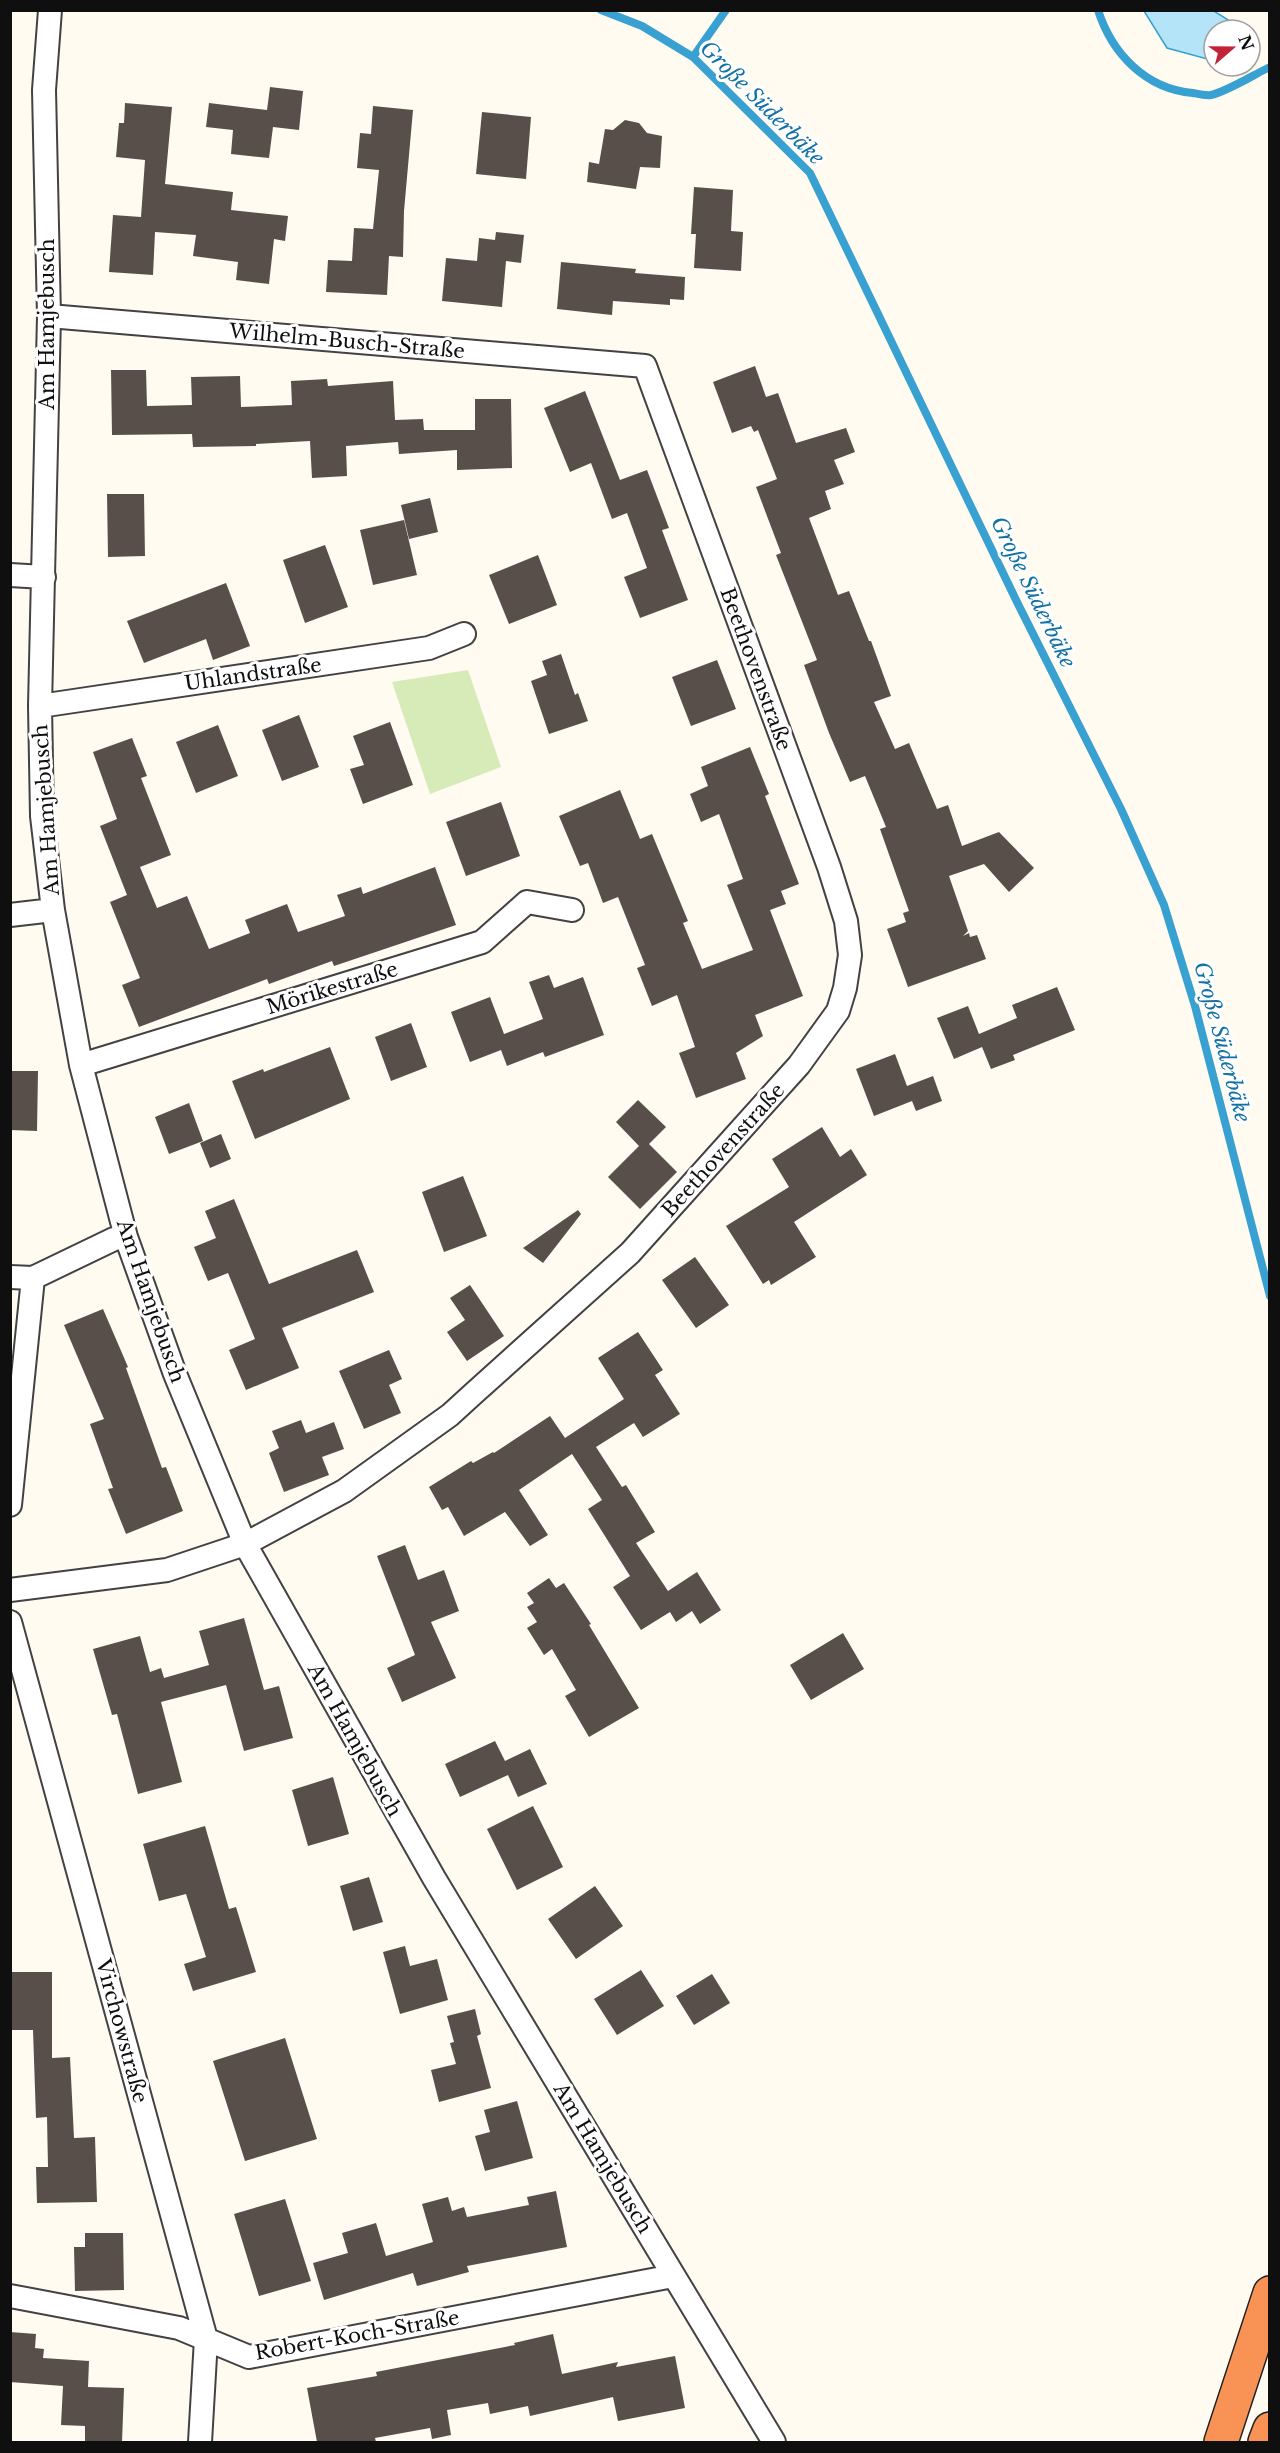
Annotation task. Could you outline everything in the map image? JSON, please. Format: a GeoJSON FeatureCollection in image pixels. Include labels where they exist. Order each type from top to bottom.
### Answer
{"type":"FeatureCollection","features":[{"type":"Feature","properties":{"kind":"highway"},"geometry":{"type":"LineString","coordinates":[[1221,2442],[1269,2293]]}},
{"type":"Feature","properties":{"kind":"highway"},"geometry":{"type":"LineString","coordinates":[[1265,2442],[1269,2429]]}},
{"type":"Feature","properties":{"kind":"street","name":"Am Hamjebusch"},"geometry":{"type":"LineString","coordinates":[[50,11],[44,90],[50,316],[40,706],[42,816],[53,910],[81,1065],[126,1237],[175,1374],[245,1544],[434,1878],[774,2442]]}},
{"type":"Feature","properties":{"kind":"street","name":"Wilhelm-Busch-Straße"},"geometry":{"type":"LineString","coordinates":[[50,316],[645,366]]}},
{"type":"Feature","properties":{"kind":"street","name":"Beethovenstraße"},"geometry":{"type":"LineString","coordinates":[[10,1590],[166,1570],[245,1544],[344,1491],[450,1414],[630,1253],[799,1065],[838,1011],[845,988],[850,955],[846,921],[825,856],[645,366]]}},
{"type":"Feature","properties":{"kind":"street"},"geometry":{"type":"LineString","coordinates":[[10,575],[44,577]]}},
{"type":"Feature","properties":{"kind":"street","name":"Uhlandstraße"},"geometry":{"type":"LineString","coordinates":[[40,706],[429,648],[464,634]]}},
{"type":"Feature","properties":{"kind":"street","name":"Mörikestraße"},"geometry":{"type":"LineString","coordinates":[[81,1065],[482,942],[527,902],[572,910]]}},
{"type":"Feature","properties":{"kind":"street"},"geometry":{"type":"LineString","coordinates":[[10,915],[53,910]]}},
{"type":"Feature","properties":{"kind":"street"},"geometry":{"type":"LineString","coordinates":[[10,1277],[33,1278],[114,1239],[126,1237]]}},
{"type":"Feature","properties":{"kind":"street"},"geometry":{"type":"LineString","coordinates":[[10,1505],[33,1278]]}},
{"type":"Feature","properties":{"kind":"street","name":"Virchowstraße"},"geometry":{"type":"LineString","coordinates":[[10,1622],[206,2339],[200,2442]]}},
{"type":"Feature","properties":{"kind":"street","name":"Robert-Koch-Straße"},"geometry":{"type":"LineString","coordinates":[[10,2296],[178,2328],[249,2356],[673,2276]]}},
{"type":"Feature","properties":{"kind":"green space"},"geometry":{"type":"Polygon","coordinates":[[[468,670],[501,767],[430,794],[392,682],[468,670]]]}},
{"type":"Feature","properties":{"kind":"water"},"geometry":{"type":"Polygon","coordinates":[[[1144,11],[1214,11],[1225,18],[1202,18],[1202,58],[1167,48],[1144,11]]]}},
{"type":"Feature","properties":{"kind":"building"},"geometry":{"type":"Polygon","coordinates":[[[270,87],[303,91],[299,130],[273,127],[269,158],[231,154],[233,130],[206,127],[209,103],[267,110],[270,87]]]}},
{"type":"Feature","properties":{"kind":"building"},"geometry":{"type":"Polygon","coordinates":[[[125,103],[172,107],[165,184],[233,192],[231,210],[288,216],[285,241],[274,239],[269,284],[236,280],[238,262],[193,256],[196,235],[155,232],[153,275],[109,272],[113,215],[141,217],[145,160],[116,157],[119,123],[124,123],[125,103]]]}},
{"type":"Feature","properties":{"kind":"building"},"geometry":{"type":"Polygon","coordinates":[[[373,106],[413,110],[404,211],[403,257],[389,256],[387,295],[326,292],[328,260],[352,261],[354,228],[373,229],[379,170],[357,168],[360,133],[371,134],[373,106]]]}},
{"type":"Feature","properties":{"kind":"building"},"geometry":{"type":"Polygon","coordinates":[[[482,112],[531,117],[526,179],[476,174],[482,112]]]}},
{"type":"Feature","properties":{"kind":"building"},"geometry":{"type":"Polygon","coordinates":[[[625,120],[639,123],[647,133],[662,136],[660,168],[640,167],[636,189],[587,182],[589,162],[599,164],[605,129],[613,130],[625,120]]]}},
{"type":"Feature","properties":{"kind":"building"},"geometry":{"type":"Polygon","coordinates":[[[694,187],[733,190],[731,231],[743,232],[741,271],[694,268],[696,234],[691,234],[694,187]]]}},
{"type":"Feature","properties":{"kind":"building"},"geometry":{"type":"Polygon","coordinates":[[[496,232],[524,235],[521,263],[506,261],[502,307],[442,301],[446,258],[477,261],[479,238],[495,240],[496,232]]]}},
{"type":"Feature","properties":{"kind":"building"},"geometry":{"type":"Polygon","coordinates":[[[561,262],[636,269],[635,273],[685,277],[684,300],[670,299],[670,305],[613,301],[612,315],[557,309],[561,262]]]}},
{"type":"Feature","properties":{"kind":"building"},"geometry":{"type":"Polygon","coordinates":[[[755,366],[766,397],[778,393],[796,443],[846,428],[855,452],[834,460],[844,484],[825,491],[831,509],[809,518],[838,595],[849,591],[869,641],[871,641],[891,696],[874,702],[895,749],[909,743],[937,809],[948,805],[962,846],[999,832],[1034,868],[1009,892],[984,864],[949,876],[968,931],[963,936],[969,933],[970,937],[977,935],[986,959],[908,987],[887,929],[906,922],[903,913],[909,911],[880,829],[886,827],[865,776],[850,782],[829,733],[804,665],[817,660],[776,555],[781,553],[756,487],[777,479],[758,430],[754,432],[751,426],[732,433],[713,382],[755,366]]]}},
{"type":"Feature","properties":{"kind":"building"},"geometry":{"type":"Polygon","coordinates":[[[111,370],[146,370],[147,406],[192,405],[191,377],[240,376],[241,407],[292,405],[291,381],[327,379],[328,386],[393,381],[395,420],[423,419],[424,430],[475,430],[475,399],[511,399],[512,468],[457,470],[457,450],[399,454],[398,442],[346,446],[347,476],[312,478],[310,441],[256,444],[256,446],[193,447],[192,434],[112,435],[111,370]]]}},
{"type":"Feature","properties":{"kind":"building"},"geometry":{"type":"Polygon","coordinates":[[[585,391],[620,480],[647,470],[669,528],[662,530],[688,600],[640,618],[624,577],[647,568],[627,513],[612,519],[591,463],[570,472],[544,408],[585,391]]]}},
{"type":"Feature","properties":{"kind":"building"},"geometry":{"type":"Polygon","coordinates":[[[107,494],[144,494],[145,556],[108,557],[107,494]]]}},
{"type":"Feature","properties":{"kind":"building"},"geometry":{"type":"Polygon","coordinates":[[[430,498],[438,532],[409,539],[401,505],[430,498]]]}},
{"type":"Feature","properties":{"kind":"building"},"geometry":{"type":"Polygon","coordinates":[[[404,520],[417,575],[373,585],[360,530],[404,520]]]}},
{"type":"Feature","properties":{"kind":"building"},"geometry":{"type":"Polygon","coordinates":[[[325,545],[348,607],[305,623],[283,560],[325,545]]]}},
{"type":"Feature","properties":{"kind":"building"},"geometry":{"type":"Polygon","coordinates":[[[538,555],[557,605],[509,624],[489,575],[538,555]]]}},
{"type":"Feature","properties":{"kind":"building"},"geometry":{"type":"Polygon","coordinates":[[[226,583],[250,646],[213,660],[206,639],[144,663],[127,621],[226,583]]]}},
{"type":"Feature","properties":{"kind":"building"},"geometry":{"type":"Polygon","coordinates":[[[561,654],[575,695],[578,693],[588,721],[549,734],[531,681],[547,675],[542,661],[561,654]]]}},
{"type":"Feature","properties":{"kind":"building"},"geometry":{"type":"Polygon","coordinates":[[[717,660],[736,709],[691,726],[672,677],[717,660]]]}},
{"type":"Feature","properties":{"kind":"building"},"geometry":{"type":"Polygon","coordinates":[[[299,715],[319,767],[282,781],[262,730],[299,715]]]}},
{"type":"Feature","properties":{"kind":"building"},"geometry":{"type":"Polygon","coordinates":[[[390,722],[413,785],[363,804],[350,769],[364,765],[353,736],[390,722]]]}},
{"type":"Feature","properties":{"kind":"building"},"geometry":{"type":"Polygon","coordinates":[[[218,725],[238,776],[196,793],[176,742],[218,725]]]}},
{"type":"Feature","properties":{"kind":"building"},"geometry":{"type":"Polygon","coordinates":[[[132,738],[147,776],[141,778],[171,855],[140,867],[157,908],[187,896],[209,949],[250,933],[245,920],[287,904],[298,932],[345,916],[337,895],[361,887],[363,894],[435,867],[456,925],[334,966],[332,961],[269,984],[267,979],[139,1027],[122,985],[140,978],[110,902],[127,895],[100,826],[117,819],[93,752],[132,738]]]}},
{"type":"Feature","properties":{"kind":"building"},"geometry":{"type":"Polygon","coordinates":[[[750,747],[769,794],[765,796],[799,884],[781,891],[786,904],[770,910],[803,996],[755,1015],[763,1036],[736,1053],[746,1079],[696,1098],[679,1053],[695,1047],[677,995],[652,1006],[637,968],[645,965],[618,897],[603,903],[588,863],[580,866],[559,816],[620,790],[640,839],[652,834],[688,921],[683,923],[702,969],[753,950],[727,885],[743,879],[719,814],[701,822],[690,794],[708,786],[701,767],[750,747]]]}},
{"type":"Feature","properties":{"kind":"building"},"geometry":{"type":"Polygon","coordinates":[[[501,802],[520,856],[466,876],[446,822],[501,802]]]}},
{"type":"Feature","properties":{"kind":"building"},"geometry":{"type":"Polygon","coordinates":[[[549,975],[554,988],[583,977],[604,1035],[545,1057],[543,1052],[507,1066],[501,1050],[470,1062],[451,1012],[490,997],[504,1034],[543,1019],[529,982],[549,975]]]}},
{"type":"Feature","properties":{"kind":"building"},"geometry":{"type":"Polygon","coordinates":[[[1057,987],[1075,1030],[1013,1055],[1015,1060],[991,1069],[982,1047],[954,1059],[937,1018],[968,1006],[979,1034],[1017,1018],[1012,1005],[1057,987]]]}},
{"type":"Feature","properties":{"kind":"building"},"geometry":{"type":"Polygon","coordinates":[[[411,1023],[427,1067],[391,1081],[375,1037],[411,1023]]]}},
{"type":"Feature","properties":{"kind":"building"},"geometry":{"type":"Polygon","coordinates":[[[330,1047],[350,1099],[255,1139],[232,1081],[263,1069],[264,1072],[330,1047]]]}},
{"type":"Feature","properties":{"kind":"building"},"geometry":{"type":"Polygon","coordinates":[[[895,1054],[907,1086],[933,1076],[942,1101],[916,1111],[912,1101],[874,1116],[856,1069],[895,1054]]]}},
{"type":"Feature","properties":{"kind":"building"},"geometry":{"type":"Polygon","coordinates":[[[10,1071],[38,1071],[37,1131],[10,1130],[10,1071]]]}},
{"type":"Feature","properties":{"kind":"building"},"geometry":{"type":"Polygon","coordinates":[[[638,1100],[666,1127],[649,1144],[677,1172],[640,1209],[608,1177],[639,1146],[616,1122],[638,1100]]]}},
{"type":"Feature","properties":{"kind":"building"},"geometry":{"type":"Polygon","coordinates":[[[189,1103],[203,1141],[169,1154],[155,1117],[189,1103]]]}},
{"type":"Feature","properties":{"kind":"building"},"geometry":{"type":"Polygon","coordinates":[[[822,1127],[840,1157],[851,1149],[867,1175],[794,1222],[816,1257],[771,1285],[769,1280],[763,1284],[726,1226],[789,1187],[772,1159],[822,1127]]]}},
{"type":"Feature","properties":{"kind":"building"},"geometry":{"type":"Polygon","coordinates":[[[221,1134],[231,1159],[210,1168],[200,1143],[221,1134]]]}},
{"type":"Feature","properties":{"kind":"building"},"geometry":{"type":"Polygon","coordinates":[[[463,1176],[487,1236],[444,1252],[422,1192],[463,1176]]]}},
{"type":"Feature","properties":{"kind":"building"},"geometry":{"type":"Polygon","coordinates":[[[234,1199],[269,1284],[357,1250],[374,1292],[282,1328],[299,1368],[246,1390],[229,1350],[255,1339],[228,1273],[208,1281],[194,1247],[216,1238],[205,1211],[234,1199]]]}},
{"type":"Feature","properties":{"kind":"building"},"geometry":{"type":"Polygon","coordinates":[[[578,1210],[581,1214],[543,1263],[523,1248],[578,1210]]]}},
{"type":"Feature","properties":{"kind":"building"},"geometry":{"type":"Polygon","coordinates":[[[695,1257],[729,1305],[696,1328],[662,1280],[695,1257]]]}},
{"type":"Feature","properties":{"kind":"building"},"geometry":{"type":"Polygon","coordinates":[[[470,1285],[504,1336],[467,1361],[447,1332],[465,1320],[450,1298],[470,1285]]]}},
{"type":"Feature","properties":{"kind":"building"},"geometry":{"type":"Polygon","coordinates":[[[103,1309],[128,1367],[126,1368],[162,1468],[166,1467],[183,1511],[126,1534],[108,1489],[113,1488],[90,1424],[104,1419],[64,1325],[103,1309]]]}},
{"type":"Feature","properties":{"kind":"building"},"geometry":{"type":"Polygon","coordinates":[[[638,1332],[663,1370],[655,1375],[680,1414],[643,1437],[634,1423],[596,1447],[622,1487],[626,1485],[655,1532],[636,1543],[668,1591],[697,1572],[721,1610],[700,1624],[692,1611],[676,1622],[670,1612],[641,1630],[613,1587],[630,1576],[588,1509],[602,1500],[572,1454],[519,1490],[548,1535],[530,1546],[505,1512],[464,1536],[448,1507],[442,1510],[429,1487],[471,1461],[473,1463],[494,1453],[550,1416],[565,1438],[624,1399],[598,1358],[638,1332]]]}},
{"type":"Feature","properties":{"kind":"building"},"geometry":{"type":"Polygon","coordinates":[[[389,1350],[402,1379],[389,1385],[401,1413],[364,1429],[339,1371],[389,1350]]]}},
{"type":"Feature","properties":{"kind":"building"},"geometry":{"type":"Polygon","coordinates":[[[301,1420],[306,1433],[334,1422],[344,1449],[322,1457],[329,1475],[284,1492],[269,1453],[279,1448],[272,1431],[301,1420]]]}},
{"type":"Feature","properties":{"kind":"building"},"geometry":{"type":"Polygon","coordinates":[[[405,1545],[418,1580],[444,1570],[459,1611],[431,1622],[456,1678],[402,1702],[387,1668],[415,1655],[377,1556],[405,1545]]]}},
{"type":"Feature","properties":{"kind":"building"},"geometry":{"type":"Polygon","coordinates":[[[549,1578],[556,1588],[564,1583],[591,1624],[589,1625],[639,1708],[589,1737],[565,1696],[576,1690],[552,1649],[544,1655],[527,1628],[537,1622],[527,1607],[534,1603],[527,1593],[549,1578]]]}},
{"type":"Feature","properties":{"kind":"building"},"geometry":{"type":"Polygon","coordinates":[[[244,1618],[264,1690],[279,1686],[293,1738],[244,1751],[226,1685],[161,1702],[182,1782],[138,1794],[117,1714],[112,1715],[93,1649],[140,1636],[150,1672],[161,1668],[164,1678],[209,1665],[199,1631],[244,1618]]]}},
{"type":"Feature","properties":{"kind":"building"},"geometry":{"type":"Polygon","coordinates":[[[843,1633],[864,1669],[811,1700],[790,1665],[843,1633]]]}},
{"type":"Feature","properties":{"kind":"building"},"geometry":{"type":"Polygon","coordinates":[[[495,1741],[505,1761],[530,1749],[547,1784],[518,1797],[508,1775],[460,1797],[445,1764],[495,1741]]]}},
{"type":"Feature","properties":{"kind":"building"},"geometry":{"type":"Polygon","coordinates":[[[333,1777],[349,1834],[308,1846],[292,1790],[333,1777]]]}},
{"type":"Feature","properties":{"kind":"building"},"geometry":{"type":"Polygon","coordinates":[[[533,1806],[563,1867],[517,1890],[487,1829],[533,1806]]]}},
{"type":"Feature","properties":{"kind":"building"},"geometry":{"type":"Polygon","coordinates":[[[205,1826],[229,1909],[236,1907],[256,1972],[193,1991],[184,1964],[206,1957],[186,1894],[159,1901],[143,1844],[205,1826]]]}},
{"type":"Feature","properties":{"kind":"building"},"geometry":{"type":"Polygon","coordinates":[[[369,1877],[383,1922],[353,1931],[340,1886],[369,1877]]]}},
{"type":"Feature","properties":{"kind":"building"},"geometry":{"type":"Polygon","coordinates":[[[595,1886],[623,1926],[576,1959],[548,1919],[595,1886]]]}},
{"type":"Feature","properties":{"kind":"building"},"geometry":{"type":"Polygon","coordinates":[[[405,1946],[410,1966],[437,1959],[448,2000],[400,2014],[383,1952],[405,1946]]]}},
{"type":"Feature","properties":{"kind":"building"},"geometry":{"type":"Polygon","coordinates":[[[641,1970],[664,2006],[617,2035],[594,1999],[641,1970]]]}},
{"type":"Feature","properties":{"kind":"building"},"geometry":{"type":"Polygon","coordinates":[[[10,1972],[52,1972],[52,2058],[70,2057],[74,2138],[95,2137],[97,2202],[37,2203],[36,2167],[48,2167],[47,2117],[36,2118],[33,2030],[10,2030],[10,1972]]]}},
{"type":"Feature","properties":{"kind":"building"},"geometry":{"type":"Polygon","coordinates":[[[712,1974],[730,2003],[694,2025],[676,1996],[712,1974]]]}},
{"type":"Feature","properties":{"kind":"building"},"geometry":{"type":"Polygon","coordinates":[[[475,2009],[481,2034],[477,2036],[491,2088],[439,2102],[431,2070],[456,2064],[450,2043],[454,2042],[447,2016],[475,2009]]]}},
{"type":"Feature","properties":{"kind":"building"},"geometry":{"type":"Polygon","coordinates":[[[285,2038],[317,2139],[245,2161],[213,2061],[285,2038]]]}},
{"type":"Feature","properties":{"kind":"building"},"geometry":{"type":"Polygon","coordinates":[[[517,2101],[533,2158],[485,2171],[475,2136],[490,2132],[484,2110],[517,2101]]]}},
{"type":"Feature","properties":{"kind":"building"},"geometry":{"type":"Polygon","coordinates":[[[556,2191],[567,2247],[467,2266],[469,2272],[417,2286],[413,2273],[324,2300],[313,2263],[348,2253],[342,2233],[376,2223],[386,2256],[433,2242],[422,2204],[448,2197],[452,2211],[464,2207],[467,2217],[529,2205],[527,2197],[556,2191]]]}},
{"type":"Feature","properties":{"kind":"building"},"geometry":{"type":"Polygon","coordinates":[[[285,2199],[311,2281],[259,2296],[234,2214],[285,2199]]]}},
{"type":"Feature","properties":{"kind":"building"},"geometry":{"type":"Polygon","coordinates":[[[85,2233],[123,2233],[124,2290],[75,2291],[74,2247],[85,2247],[85,2233]]]}},
{"type":"Feature","properties":{"kind":"building"},"geometry":{"type":"Polygon","coordinates":[[[10,2332],[36,2334],[35,2348],[44,2349],[43,2358],[89,2361],[88,2387],[124,2388],[122,2442],[85,2442],[85,2426],[61,2425],[63,2386],[10,2382],[10,2332]]]}},
{"type":"Feature","properties":{"kind":"building"},"geometry":{"type":"Polygon","coordinates":[[[553,2334],[562,2374],[618,2362],[616,2367],[675,2356],[685,2408],[618,2421],[613,2397],[530,2416],[528,2406],[490,2414],[488,2403],[447,2410],[451,2435],[432,2439],[430,2428],[375,2438],[376,2442],[317,2442],[307,2388],[377,2376],[376,2372],[515,2345],[514,2343],[553,2334]]]}},
{"type":"Feature","properties":{"kind":"waterway","name":"Große Süderbäke"},"geometry":{"type":"LineString","coordinates":[[601,10],[642,26],[693,57],[810,173],[1017,602],[1121,809],[1164,905],[1195,1006],[1270,1296]]}},
{"type":"Feature","properties":{"kind":"waterway"},"geometry":{"type":"LineString","coordinates":[[693,57],[726,10]]}},
{"type":"Feature","properties":{"kind":"waterway"},"geometry":{"type":"LineString","coordinates":[[1098,10],[1104,26],[1122,55],[1146,77],[1160,85],[1176,90],[1211,95],[1270,67]]}}]}
